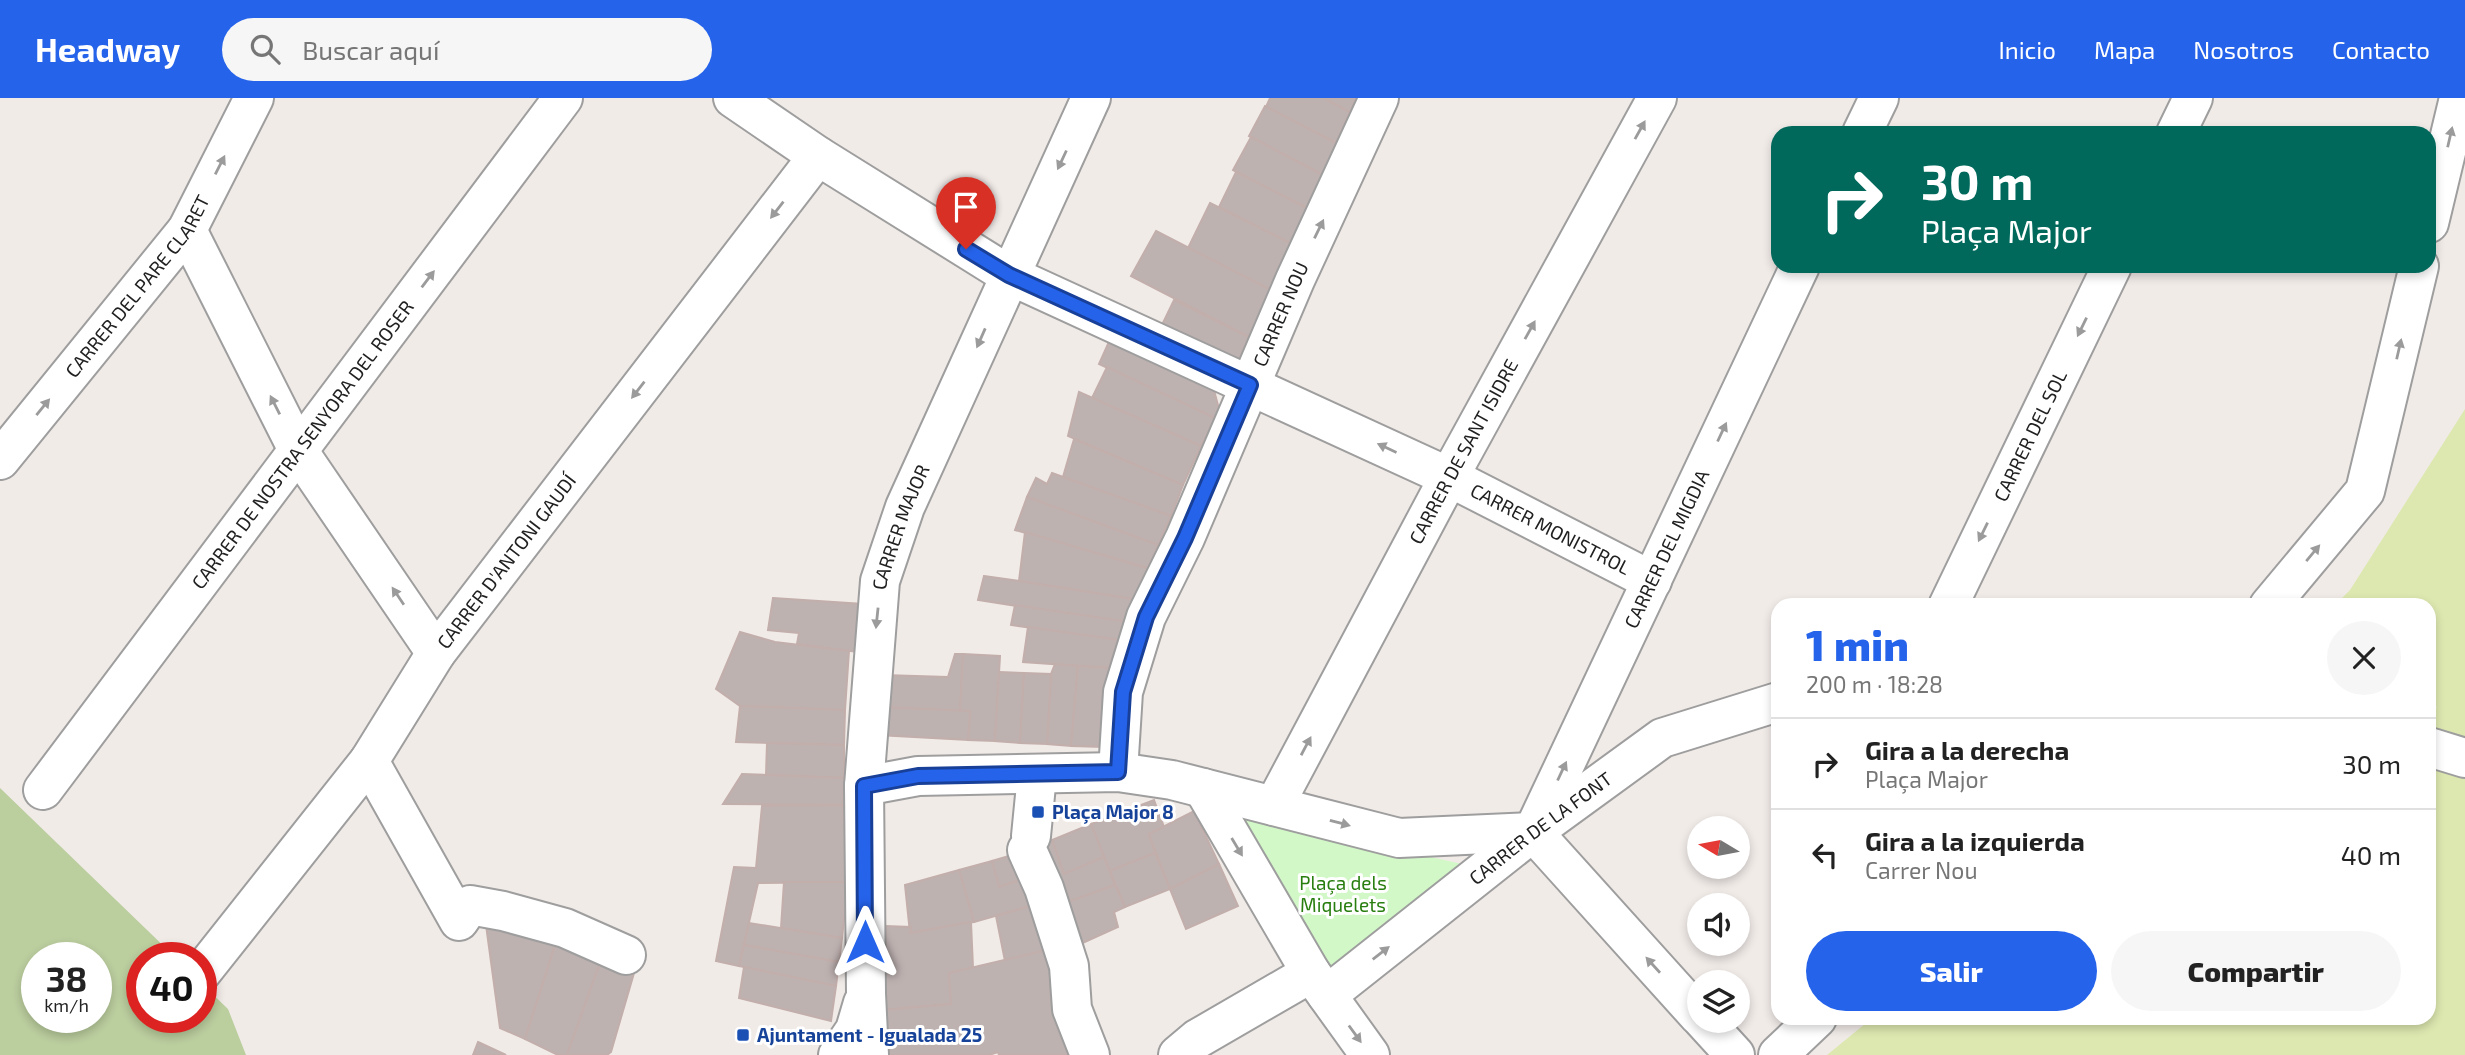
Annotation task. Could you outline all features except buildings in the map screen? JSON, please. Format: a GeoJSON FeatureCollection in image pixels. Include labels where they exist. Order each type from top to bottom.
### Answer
{"type":"FeatureCollection","features":[{"type":"Feature","properties":{"kind":"street","name":"CARRER DEL PARE CLARET"},"geometry":{"type":"LineString","coordinates":[[0,460],[187,230],[254,98]]}},
{"type":"Feature","properties":{"kind":"street","name":"CARRER DE NOSTRA SENYORA DEL ROSER"},"geometry":{"type":"LineString","coordinates":[[43,790],[563,98]]}},
{"type":"Feature","properties":{"kind":"street","name":"CARRER MONISTROL"},"geometry":{"type":"LineString","coordinates":[[733,98],[818,156],[1009,275],[1449,477],[1651,581]]}},
{"type":"Feature","properties":{"kind":"street","name":"CARRER MAJOR"},"geometry":{"type":"LineString","coordinates":[[869,1055],[864,786],[880,582],[905,507],[1091,98]]}},
{"type":"Feature","properties":{"kind":"street","name":"CARRER NOU"},"geometry":{"type":"LineString","coordinates":[[1118,772],[1123,692],[1146,617],[1185,538],[1294,280],[1379,98]]}},
{"type":"Feature","properties":{"kind":"street","name":"CARRER DE SANT ISIDRE"},"geometry":{"type":"LineString","coordinates":[[1274,806],[1449,477],[1657,98]]}},
{"type":"Feature","properties":{"kind":"street"},"geometry":{"type":"LineString","coordinates":[[1865,126],[1879,98]]}},
{"type":"Feature","properties":{"kind":"street"},"geometry":{"type":"LineString","coordinates":[[2179,126],[2193,98]]}},
{"type":"Feature","properties":{"kind":"street"},"geometry":{"type":"LineString","coordinates":[[2436,194],[2459,98]]}},
{"type":"Feature","properties":{"kind":"street","name":"CARRER D'ANTONI GAUDÍ"},"geometry":{"type":"LineString","coordinates":[[217,953],[369,761],[436,653],[818,156]]}},
{"type":"Feature","properties":{"kind":"street"},"geometry":{"type":"LineString","coordinates":[[187,230],[299,452],[436,653]]}},
{"type":"Feature","properties":{"kind":"street","name":"CARRER DEL MIGDIA"},"geometry":{"type":"LineString","coordinates":[[1534,832],[1797,273]]}},
{"type":"Feature","properties":{"kind":"street","name":"CARRER DEL SOL"},"geometry":{"type":"LineString","coordinates":[[1952,598],[2109,273]]}},
{"type":"Feature","properties":{"kind":"street"},"geometry":{"type":"LineString","coordinates":[[2276,598],[2365,491],[2417,273]]}},
{"type":"Feature","properties":{"kind":"street","name":"CARRER DE LA FONT"},"geometry":{"type":"LineString","coordinates":[[1178,1055],[1197,1039],[1319,984],[1662,738],[1771,704]]}},
{"type":"Feature","properties":{"kind":"street"},"geometry":{"type":"LineString","coordinates":[[2436,749],[2465,758]]}},
{"type":"Feature","properties":{"kind":"street"},"geometry":{"type":"LineString","coordinates":[[369,761],[458,921],[470,905],[503,911],[565,928],[626,954]]}},
{"type":"Feature","properties":{"kind":"street"},"geometry":{"type":"LineString","coordinates":[[864,786],[918,776],[1118,772],[1187,784],[1399,838],[1534,832],[1687,1003]]}},
{"type":"Feature","properties":{"kind":"street"},"geometry":{"type":"LineString","coordinates":[[1037,775],[1029,843],[1069,966],[1072,1009],[1090,1055]]}},
{"type":"Feature","properties":{"kind":"street"},"geometry":{"type":"LineString","coordinates":[[1187,784],[1319,984],[1370,1055]]}},
{"type":"Feature","properties":{"kind":"street"},"geometry":{"type":"LineString","coordinates":[[838,1055],[855,1030],[866,994]]}},
{"type":"Feature","properties":{"kind":"street"},"geometry":{"type":"LineString","coordinates":[[1778,1055],[1810,1025]]}},
{"type":"Feature","properties":{"kind":"street"},"geometry":{"type":"LineString","coordinates":[[1715,1033],[1735,1055]]}},
{"type":"Feature","properties":{"kind":"green space"},"geometry":{"type":"Polygon","coordinates":[[[2465,409],[2465,1055],[1827,1055],[1864,1025],[2436,1025],[2436,598],[2342,598],[2350,590],[2465,409]]]}},
{"type":"Feature","properties":{"kind":"green space"},"geometry":{"type":"Polygon","coordinates":[[[0,788],[159,942],[126,942],[126,1033],[217,1033],[217,998],[228,1009],[246,1055],[0,1055],[0,788]]]}},
{"type":"Feature","properties":{"kind":"green space","name":"Plaça dels Miquelets"},"geometry":{"type":"Polygon","coordinates":[[[1226,811],[1471,866],[1330,975],[1226,811]]]}},
{"type":"Feature","properties":{"kind":"place","name":"Plaça Major 8"},"geometry":{"type":"Point","coordinates":[1038,812]}},
{"type":"Feature","properties":{"kind":"place","name":"Ajuntament - Igualada 25"},"geometry":{"type":"Point","coordinates":[743,1035]}},
{"type":"Feature","properties":{"kind":"route"},"geometry":{"type":"LineString","coordinates":[[865,942],[864,786],[918,776],[1118,772],[1123,692],[1146,617],[1185,538],[1250,385],[1009,275],[966,249]]}}]}
